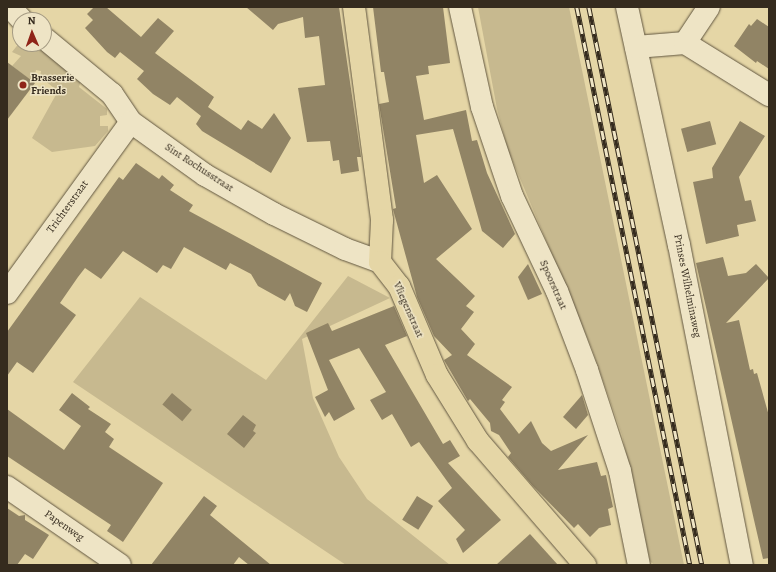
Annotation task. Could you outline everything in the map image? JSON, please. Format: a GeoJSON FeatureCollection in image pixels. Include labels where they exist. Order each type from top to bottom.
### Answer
{"type":"FeatureCollection","features":[{"type":"Feature","properties":{"kind":"main road"},"geometry":{"type":"LineString","coordinates":[[354,7],[382,220],[380,262]]}},
{"type":"Feature","properties":{"kind":"main road","name":"Vliegenstraat"},"geometry":{"type":"LineString","coordinates":[[380,262],[398,286],[437,375],[478,441],[586,565]]}},
{"type":"Feature","properties":{"kind":"street","name":"Spoorstraat"},"geometry":{"type":"LineString","coordinates":[[460,7],[482,107],[507,181],[557,291],[587,370],[618,464],[639,565]]}},
{"type":"Feature","properties":{"kind":"street","name":"Prinses Wilhelminaweg"},"geometry":{"type":"LineString","coordinates":[[627,7],[679,246],[742,565]]}},
{"type":"Feature","properties":{"kind":"street"},"geometry":{"type":"LineString","coordinates":[[685,43],[708,7]]}},
{"type":"Feature","properties":{"kind":"street"},"geometry":{"type":"LineString","coordinates":[[636,47],[685,43],[769,95]]}},
{"type":"Feature","properties":{"kind":"street","name":"Sint Rochusstraat"},"geometry":{"type":"LineString","coordinates":[[52,45],[112,94],[131,122],[205,175],[274,214],[345,249],[380,262]]}},
{"type":"Feature","properties":{"kind":"street","name":"Trichterstraat"},"geometry":{"type":"LineString","coordinates":[[7,293],[131,122]]}},
{"type":"Feature","properties":{"kind":"street","name":"Papenweg"},"geometry":{"type":"LineString","coordinates":[[7,487],[120,565]]}},
{"type":"Feature","properties":{"kind":"shaded area"},"geometry":{"type":"Polygon","coordinates":[[[478,7],[569,7],[684,565],[654,565],[650,561],[622,435],[592,349],[508,150],[497,109],[478,7]]]}},
{"type":"Feature","properties":{"kind":"shaded area"},"geometry":{"type":"Polygon","coordinates":[[[12,52],[48,52],[81,80],[79,87],[107,109],[107,115],[100,116],[100,126],[108,126],[108,131],[95,146],[52,152],[32,138],[58,91],[40,77],[41,71],[36,70],[33,82],[12,66],[21,56],[12,52]]]}},
{"type":"Feature","properties":{"kind":"shaded area"},"geometry":{"type":"Polygon","coordinates":[[[348,276],[390,298],[302,339],[313,398],[339,457],[367,499],[450,565],[346,565],[73,382],[140,297],[266,380],[348,276]]]}},
{"type":"Feature","properties":{"kind":"building"},"geometry":{"type":"Polygon","coordinates":[[[94,7],[106,7],[141,37],[158,18],[174,31],[155,53],[214,97],[208,107],[241,130],[248,120],[262,129],[274,113],[291,138],[271,173],[202,131],[196,124],[201,116],[177,97],[170,105],[153,94],[137,79],[144,71],[120,52],[115,58],[107,52],[85,28],[93,20],[87,14],[94,7]]]}},
{"type":"Feature","properties":{"kind":"building"},"geometry":{"type":"Polygon","coordinates":[[[246,7],[339,7],[361,157],[357,157],[359,171],[341,174],[339,160],[333,161],[330,141],[307,142],[298,88],[325,85],[319,36],[305,38],[303,17],[278,24],[273,30],[246,7]]]}},
{"type":"Feature","properties":{"kind":"building"},"geometry":{"type":"Polygon","coordinates":[[[373,7],[443,7],[450,63],[428,66],[429,74],[416,76],[424,120],[466,110],[472,141],[477,140],[487,173],[515,234],[503,248],[482,231],[453,129],[416,135],[424,183],[437,175],[472,229],[436,259],[475,296],[466,306],[474,312],[461,329],[475,344],[467,355],[512,387],[502,400],[505,402],[500,409],[519,434],[531,421],[542,443],[551,451],[588,435],[558,470],[597,462],[601,476],[606,475],[613,507],[608,509],[611,525],[599,528],[590,537],[578,524],[574,528],[532,485],[508,457],[511,453],[499,435],[491,431],[490,423],[470,399],[468,401],[444,360],[452,355],[434,336],[417,297],[393,209],[396,208],[379,104],[389,102],[384,72],[381,72],[373,7]]]}},
{"type":"Feature","properties":{"kind":"building"},"geometry":{"type":"Polygon","coordinates":[[[757,19],[769,27],[769,69],[757,61],[756,63],[734,46],[749,24],[751,26],[757,19]]]}},
{"type":"Feature","properties":{"kind":"building"},"geometry":{"type":"Polygon","coordinates":[[[7,62],[35,83],[7,120],[7,62]]]}},
{"type":"Feature","properties":{"kind":"building"},"geometry":{"type":"Polygon","coordinates":[[[710,121],[716,144],[687,152],[681,129],[710,121]]]}},
{"type":"Feature","properties":{"kind":"building"},"geometry":{"type":"Polygon","coordinates":[[[740,121],[765,136],[739,177],[745,201],[751,200],[756,221],[737,225],[739,236],[706,244],[693,182],[713,178],[712,168],[740,121]]]}},
{"type":"Feature","properties":{"kind":"building"},"geometry":{"type":"Polygon","coordinates":[[[136,163],[159,179],[162,175],[174,185],[170,190],[193,205],[189,211],[322,283],[307,312],[295,306],[290,293],[285,301],[258,286],[251,274],[230,263],[226,270],[184,247],[171,269],[163,265],[157,273],[123,251],[101,279],[85,268],[78,277],[60,303],[76,315],[33,373],[17,362],[7,376],[7,332],[119,177],[123,180],[136,163]]]}},
{"type":"Feature","properties":{"kind":"building"},"geometry":{"type":"Polygon","coordinates":[[[723,257],[728,276],[746,273],[756,264],[769,278],[726,323],[739,320],[750,370],[753,369],[754,374],[757,373],[769,416],[769,558],[763,559],[696,263],[723,257]]]}},
{"type":"Feature","properties":{"kind":"building"},"geometry":{"type":"Polygon","coordinates":[[[528,264],[542,294],[528,300],[518,277],[528,264]]]}},
{"type":"Feature","properties":{"kind":"building"},"geometry":{"type":"Polygon","coordinates":[[[394,306],[407,336],[385,345],[443,444],[450,440],[460,456],[448,463],[501,520],[463,553],[456,539],[465,530],[438,501],[452,488],[419,442],[411,447],[392,414],[382,420],[370,400],[386,392],[359,348],[329,360],[355,409],[334,421],[329,412],[325,417],[315,397],[328,390],[306,333],[328,323],[332,331],[394,306]]]}},
{"type":"Feature","properties":{"kind":"building"},"geometry":{"type":"Polygon","coordinates":[[[72,393],[90,407],[88,409],[111,424],[105,432],[114,439],[109,447],[163,483],[123,542],[107,531],[111,525],[7,456],[7,409],[64,450],[81,426],[59,410],[72,393]]]}},
{"type":"Feature","properties":{"kind":"building"},"geometry":{"type":"Polygon","coordinates":[[[172,393],[192,410],[182,421],[162,404],[172,393]]]}},
{"type":"Feature","properties":{"kind":"building"},"geometry":{"type":"Polygon","coordinates":[[[582,395],[588,415],[576,429],[563,417],[582,395]]]}},
{"type":"Feature","properties":{"kind":"building"},"geometry":{"type":"Polygon","coordinates":[[[243,415],[256,425],[253,431],[256,433],[244,448],[227,434],[243,415]]]}},
{"type":"Feature","properties":{"kind":"building"},"geometry":{"type":"Polygon","coordinates":[[[204,496],[217,506],[210,515],[271,565],[249,565],[239,557],[233,565],[151,565],[204,496]]]}},
{"type":"Feature","properties":{"kind":"building"},"geometry":{"type":"Polygon","coordinates":[[[417,496],[433,506],[418,530],[402,520],[417,496]]]}},
{"type":"Feature","properties":{"kind":"building"},"geometry":{"type":"Polygon","coordinates":[[[7,508],[19,516],[25,515],[25,520],[49,535],[33,559],[25,554],[17,565],[7,565],[7,508]]]}},
{"type":"Feature","properties":{"kind":"building"},"geometry":{"type":"Polygon","coordinates":[[[530,534],[558,565],[496,565],[530,534]]]}},
{"type":"Feature","properties":{"kind":"railway"},"geometry":{"type":"LineString","coordinates":[[577,7],[690,565]]}},
{"type":"Feature","properties":{"kind":"railway"},"geometry":{"type":"LineString","coordinates":[[589,7],[702,565]]}},
{"type":"Feature","properties":{"kind":"place","name":"Brasserie Friends"},"geometry":{"type":"Point","coordinates":[23,85]}}]}
